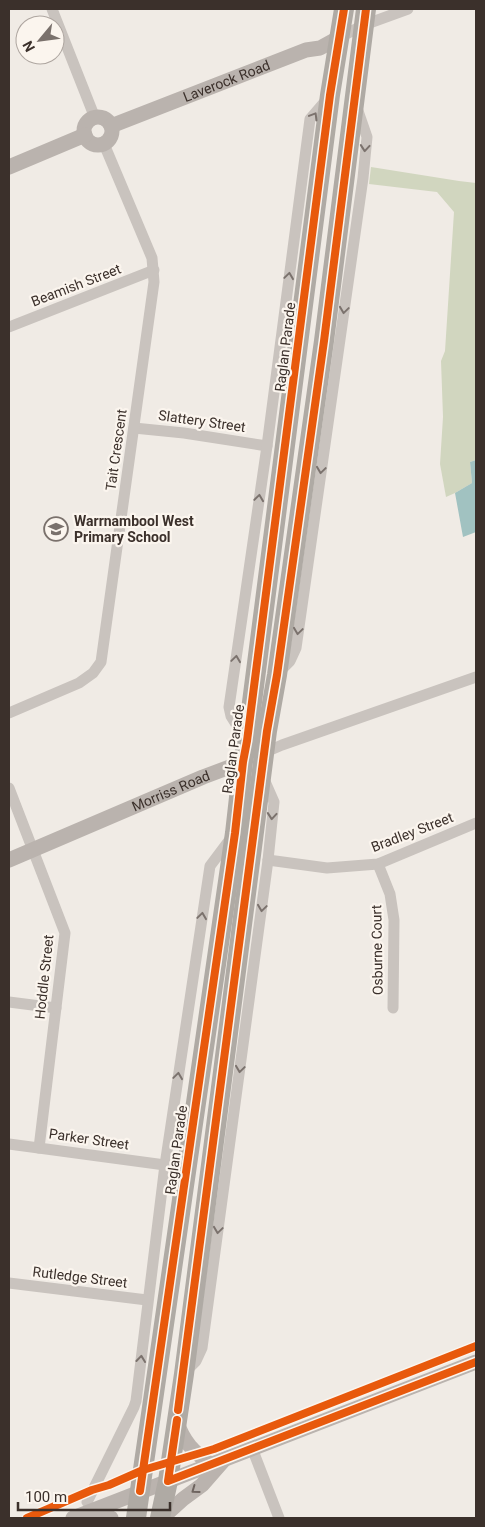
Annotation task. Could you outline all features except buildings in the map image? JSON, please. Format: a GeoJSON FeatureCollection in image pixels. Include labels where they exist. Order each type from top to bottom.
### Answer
{"type":"FeatureCollection","features":[{"type":"Feature","properties":{"kind":"highway","name":"Raglan Parade"},"geometry":{"type":"LineString","coordinates":[[136,1518],[140,1491],[143,1408],[235,833],[330,95],[344,9]]}},
{"type":"Feature","properties":{"kind":"highway"},"geometry":{"type":"LineString","coordinates":[[161,1518],[184,1374],[267,731],[277,675],[324,342],[365,17]]}},
{"type":"Feature","properties":{"kind":"highway"},"geometry":{"type":"LineString","coordinates":[[143,1408],[177,1415]]}},
{"type":"Feature","properties":{"kind":"street"},"geometry":{"type":"LineString","coordinates":[[52,9],[95,118]]}},
{"type":"Feature","properties":{"kind":"street"},"geometry":{"type":"LineString","coordinates":[[340,37],[365,17],[408,9]]}},
{"type":"Feature","properties":{"kind":"street","name":"Laverock Road"},"geometry":{"type":"LineString","coordinates":[[111,126],[306,50],[320,48],[340,37]]}},
{"type":"Feature","properties":{"kind":"street","name":"Raglan Parade"},"geometry":{"type":"LineString","coordinates":[[247,741],[232,716],[229,707],[267,446],[310,119],[330,95]]}},
{"type":"Feature","properties":{"kind":"street"},"geometry":{"type":"LineString","coordinates":[[95,118],[105,119],[111,126],[111,136],[104,144],[94,145],[85,135],[84,129],[86,124],[95,118]]}},
{"type":"Feature","properties":{"kind":"street"},"geometry":{"type":"LineString","coordinates":[[9,167],[85,135]]}},
{"type":"Feature","properties":{"kind":"street","name":"Tait Crescent"},"geometry":{"type":"LineString","coordinates":[[9,713],[79,683],[93,673],[101,662],[154,282],[152,258],[104,144]]}},
{"type":"Feature","properties":{"kind":"street","name":"Beamish Street"},"geometry":{"type":"LineString","coordinates":[[9,327],[154,270]]}},
{"type":"Feature","properties":{"kind":"street","name":"Slattery Street"},"geometry":{"type":"LineString","coordinates":[[134,428],[184,433],[267,446]]}},
{"type":"Feature","properties":{"kind":"street","name":"Morriss Road"},"geometry":{"type":"LineString","coordinates":[[9,860],[282,745],[476,677]]}},
{"type":"Feature","properties":{"kind":"street"},"geometry":{"type":"LineString","coordinates":[[184,1374],[196,1361],[202,1348],[268,860],[274,802],[262,775]]}},
{"type":"Feature","properties":{"kind":"street","name":"Hoddle Street"},"geometry":{"type":"LineString","coordinates":[[9,788],[65,933],[39,1148]]}},
{"type":"Feature","properties":{"kind":"street","name":"Bradley Street"},"geometry":{"type":"LineString","coordinates":[[268,860],[327,868],[378,864],[476,823]]}},
{"type":"Feature","properties":{"kind":"street","name":"Raglan Parade"},"geometry":{"type":"LineString","coordinates":[[81,1511],[143,1408],[137,1393],[147,1300],[165,1165],[210,866],[235,833]]}},
{"type":"Feature","properties":{"kind":"street","name":"Osburne Court"},"geometry":{"type":"LineString","coordinates":[[378,864],[390,894],[394,920],[393,1008]]}},
{"type":"Feature","properties":{"kind":"street"},"geometry":{"type":"LineString","coordinates":[[9,1002],[56,1008]]}},
{"type":"Feature","properties":{"kind":"street","name":"Parker Street"},"geometry":{"type":"LineString","coordinates":[[9,1144],[165,1165]]}},
{"type":"Feature","properties":{"kind":"street","name":"Rutledge Street"},"geometry":{"type":"LineString","coordinates":[[9,1283],[147,1300]]}},
{"type":"Feature","properties":{"kind":"street"},"geometry":{"type":"LineString","coordinates":[[81,1511],[168,1481],[476,1362]]}},
{"type":"Feature","properties":{"kind":"street"},"geometry":{"type":"LineString","coordinates":[[177,1415],[182,1435],[189,1446],[210,1464]]}},
{"type":"Feature","properties":{"kind":"street"},"geometry":{"type":"LineString","coordinates":[[252,1448],[279,1518]]}},
{"type":"Feature","properties":{"kind":"street"},"geometry":{"type":"LineString","coordinates":[[161,1518],[182,1499],[202,1485],[226,1458]]}},
{"type":"Feature","properties":{"kind":"street"},"geometry":{"type":"LineString","coordinates":[[81,1511],[112,1518]]}},
{"type":"Feature","properties":{"kind":"green space"},"geometry":{"type":"Polygon","coordinates":[[[371,167],[476,183],[476,460],[470,462],[472,483],[446,497],[440,464],[443,417],[441,361],[445,351],[454,212],[437,192],[369,184],[371,167]]]}},
{"type":"Feature","properties":{"kind":"water"},"geometry":{"type":"Polygon","coordinates":[[[476,460],[476,532],[463,537],[455,493],[472,483],[470,462],[476,460]]]}},
{"type":"Feature","properties":{"kind":"cycle path"},"geometry":{"type":"LineString","coordinates":[[140,1491],[235,833],[330,95],[344,9]]}},
{"type":"Feature","properties":{"kind":"cycle path"},"geometry":{"type":"LineString","coordinates":[[178,1410],[267,731],[277,675],[324,341],[366,9]]}},
{"type":"Feature","properties":{"kind":"cycle path"},"geometry":{"type":"LineString","coordinates":[[27,1518],[143,1470],[214,1449],[476,1346]]}},
{"type":"Feature","properties":{"kind":"cycle path"},"geometry":{"type":"LineString","coordinates":[[177,1420],[168,1481],[476,1362]]}},
{"type":"Feature","properties":{"kind":"place","name":"Warrnambool West Primary School"},"geometry":{"type":"Point","coordinates":[56,529]}}]}
